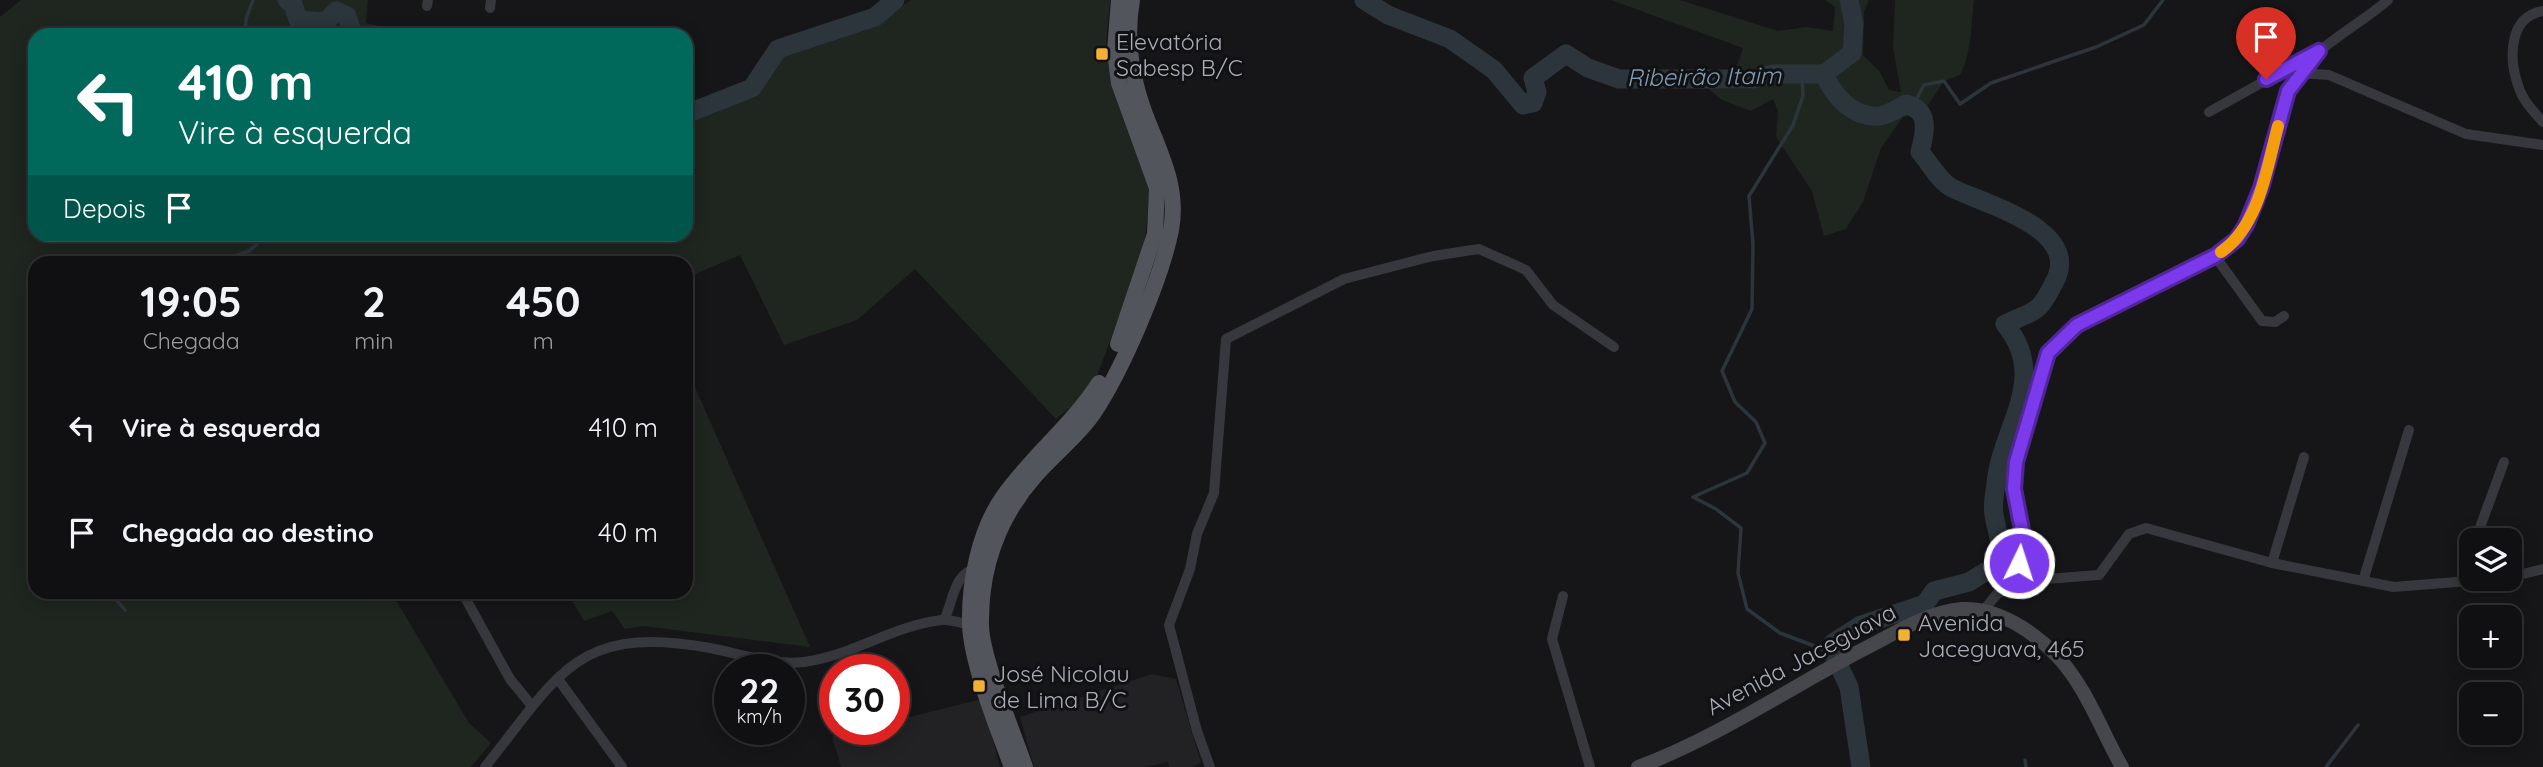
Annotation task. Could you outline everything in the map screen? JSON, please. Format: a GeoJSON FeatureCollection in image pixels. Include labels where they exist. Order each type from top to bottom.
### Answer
{"type":"FeatureCollection","features":[{"type":"Feature","properties":{"kind":"main road"},"geometry":{"type":"LineString","coordinates":[[1012,767],[978,661],[976,626],[982,539],[1001,499],[1082,408],[1104,376],[1123,332],[1155,234],[1157,188],[1119,83],[1115,51],[1119,0]]}},
{"type":"Feature","properties":{"kind":"main road"},"geometry":{"type":"LineString","coordinates":[[982,567],[1013,503],[1091,416],[1112,382],[1166,250],[1173,212],[1172,183],[1135,81],[1127,26],[1132,0]]}},
{"type":"Feature","properties":{"kind":"main road","name":"Avenida Jaceguava"},"geometry":{"type":"LineString","coordinates":[[1638,767],[1699,739],[1845,659],[1931,617],[1961,609],[1984,610],[2013,622],[2057,655],[2071,672],[2122,767]]}},
{"type":"Feature","properties":{"kind":"main road"},"geometry":{"type":"LineString","coordinates":[[976,626],[1025,767]]}},
{"type":"Feature","properties":{"kind":"street"},"geometry":{"type":"LineString","coordinates":[[1984,610],[2013,573],[2023,550],[2014,489],[2016,462],[2048,353],[2077,325],[2215,256],[2237,239],[2246,225],[2261,188],[2288,91],[2299,73],[2319,51],[2388,0]]}},
{"type":"Feature","properties":{"kind":"street"},"geometry":{"type":"LineString","coordinates":[[2543,11],[2522,22],[2514,35],[2512,58],[2518,86],[2528,106],[2543,122]]}},
{"type":"Feature","properties":{"kind":"street"},"geometry":{"type":"LineString","coordinates":[[2209,112],[2287,66],[2319,51]]}},
{"type":"Feature","properties":{"kind":"street"},"geometry":{"type":"LineString","coordinates":[[2299,73],[2329,75],[2466,134],[2543,145]]}},
{"type":"Feature","properties":{"kind":"street"},"geometry":{"type":"LineString","coordinates":[[1210,767],[1197,731],[1169,625],[1190,569],[1197,534],[1214,493],[1226,339],[1344,279],[1433,256],[1479,249],[1515,262],[1525,270],[1553,305],[1614,347]]}},
{"type":"Feature","properties":{"kind":"street"},"geometry":{"type":"LineString","coordinates":[[2215,256],[2262,321],[2275,322],[2284,316]]}},
{"type":"Feature","properties":{"kind":"street"},"geometry":{"type":"LineString","coordinates":[[2363,581],[2409,430]]}},
{"type":"Feature","properties":{"kind":"street"},"geometry":{"type":"LineString","coordinates":[[2272,563],[2304,457]]}},
{"type":"Feature","properties":{"kind":"street"},"geometry":{"type":"LineString","coordinates":[[2480,528],[2504,462]]}},
{"type":"Feature","properties":{"kind":"street"},"geometry":{"type":"LineString","coordinates":[[1996,594],[2031,580],[2099,575],[2130,534],[2146,528],[2272,563],[2394,587],[2459,582]]}},
{"type":"Feature","properties":{"kind":"street"},"geometry":{"type":"LineString","coordinates":[[944,620],[959,581],[968,570],[982,567]]}},
{"type":"Feature","properties":{"kind":"street"},"geometry":{"type":"LineString","coordinates":[[2522,574],[2543,569]]}},
{"type":"Feature","properties":{"kind":"street"},"geometry":{"type":"LineString","coordinates":[[1563,596],[1552,639],[1590,767]]}},
{"type":"Feature","properties":{"kind":"street"},"geometry":{"type":"LineString","coordinates":[[465,599],[510,679],[532,706]]}},
{"type":"Feature","properties":{"kind":"street"},"geometry":{"type":"LineString","coordinates":[[485,767],[532,706],[558,679],[581,659],[611,645],[649,640],[709,648],[774,662],[806,662],[944,620],[976,626]]}},
{"type":"Feature","properties":{"kind":"street"},"geometry":{"type":"LineString","coordinates":[[558,679],[622,767]]}},
{"type":"Feature","properties":{"kind":"shaded area"},"geometry":{"type":"Polygon","coordinates":[[[21,0],[368,0],[366,23],[388,28],[28,28],[28,242],[693,242],[693,119],[757,96],[781,55],[878,22],[911,0],[1110,0],[1106,44],[1113,88],[1150,185],[1141,258],[1097,376],[1076,403],[1056,419],[915,269],[857,320],[784,345],[740,255],[693,275],[693,256],[28,256],[28,599],[395,599],[469,723],[491,743],[471,767],[0,767],[0,17],[21,0]]]}},
{"type":"Feature","properties":{"kind":"shaded area"},"geometry":{"type":"Polygon","coordinates":[[[1611,0],[1680,0],[1778,31],[1806,27],[1833,31],[1835,7],[1825,0],[1869,0],[1864,12],[1863,55],[1880,72],[1889,90],[1901,92],[1893,47],[1895,0],[1974,0],[1969,47],[1960,75],[1944,81],[1922,114],[1903,117],[1881,148],[1863,202],[1846,229],[1824,236],[1812,191],[1776,137],[1778,111],[1773,99],[1751,111],[1722,100],[1705,86],[1735,71],[1743,48],[1611,0]]]}},
{"type":"Feature","properties":{"kind":"shaded area"},"geometry":{"type":"Polygon","coordinates":[[[693,383],[810,647],[643,626],[625,629],[612,611],[584,621],[571,599],[693,599],[693,383]]]}},
{"type":"Feature","properties":{"kind":"shaded area"},"geometry":{"type":"Polygon","coordinates":[[[1152,674],[1176,679],[1201,763],[1192,767],[1169,767],[1168,762],[1145,767],[1034,767],[1020,717],[1152,674]]]}},
{"type":"Feature","properties":{"kind":"shaded area"},"geometry":{"type":"Polygon","coordinates":[[[982,699],[1000,767],[841,767],[835,745],[910,745],[910,717],[982,699]]]}},
{"type":"Feature","properties":{"kind":"waterway","name":"Ribeirão Itaim"},"geometry":{"type":"LineString","coordinates":[[245,28],[253,0]]}},
{"type":"Feature","properties":{"kind":"waterway","name":"Ribeirão Itaim"},"geometry":{"type":"LineString","coordinates":[[287,0],[293,4],[298,20],[326,22],[336,11],[347,16],[351,28]]}},
{"type":"Feature","properties":{"kind":"waterway","name":"Ribeirão Itaim"},"geometry":{"type":"LineString","coordinates":[[693,111],[752,88],[778,49],[875,17],[895,0]]}},
{"type":"Feature","properties":{"kind":"waterway","name":"Ribeirão Itaim"},"geometry":{"type":"LineString","coordinates":[[1364,0],[1388,15],[1450,39],[1494,70],[1523,105],[1533,103],[1537,92],[1533,78],[1566,54],[1588,68],[1619,79],[1753,79],[1773,74],[1824,74]]}},
{"type":"Feature","properties":{"kind":"waterway"},"geometry":{"type":"LineString","coordinates":[[1849,0],[1854,24],[1852,53],[1824,74],[1833,91],[1853,110],[1870,116],[1880,116],[1906,104],[1914,107],[1923,117],[1924,124],[1920,152],[1943,181],[1952,188],[2025,221],[2055,246],[2060,262],[2055,281],[2040,306],[2005,324],[2018,344],[2024,383],[2000,462],[1994,494],[1993,511],[2001,562],[1969,582],[1934,591],[1925,604],[1861,625],[1833,643],[1833,653],[1849,687],[1861,767]]}},
{"type":"Feature","properties":{"kind":"waterway"},"geometry":{"type":"LineString","coordinates":[[1913,106],[1924,85],[1944,81],[1960,104],[1991,83],[2096,47],[2144,25],[2163,0]]}},
{"type":"Feature","properties":{"kind":"waterway"},"geometry":{"type":"LineString","coordinates":[[1802,75],[1803,96],[1793,125],[1749,196],[1753,244],[1752,309],[1722,371],[1735,402],[1756,422],[1765,443],[1747,473],[1693,497],[1716,509],[1741,528],[1738,573],[1747,609],[1780,633],[1833,653]]}},
{"type":"Feature","properties":{"kind":"waterway"},"geometry":{"type":"LineString","coordinates":[[235,256],[249,251],[260,242]]}},
{"type":"Feature","properties":{"kind":"waterway"},"geometry":{"type":"LineString","coordinates":[[116,599],[125,610]]}},
{"type":"Feature","properties":{"kind":"waterway"},"geometry":{"type":"LineString","coordinates":[[2326,767],[2358,725]]}},
{"type":"Feature","properties":{"kind":"waterway"},"geometry":{"type":"LineString","coordinates":[[2025,760],[2026,767]]}},
{"type":"Feature","properties":{"kind":"slow traffic"},"geometry":{"type":"LineString","coordinates":[[2221,252],[2237,239],[2246,225],[2261,188],[2278,126]]}},
{"type":"Feature","properties":{"kind":"place","name":"Elevatória Sabesp B/C"},"geometry":{"type":"Point","coordinates":[1102,54]}},
{"type":"Feature","properties":{"kind":"place","name":"Avenida Jaceguava, 465"},"geometry":{"type":"Point","coordinates":[1904,635]}},
{"type":"Feature","properties":{"kind":"place","name":"José Nicolau de Lima B/C"},"geometry":{"type":"Point","coordinates":[979,686]}},
{"type":"Feature","properties":{"kind":"route"},"geometry":{"type":"LineString","coordinates":[[2019,563],[2023,550],[2023,535],[2014,489],[2016,462],[2048,353],[2064,334],[2077,325],[2215,256],[2237,239],[2246,225],[2261,188],[2288,91],[2299,73],[2319,51],[2266,79]]}}]}
